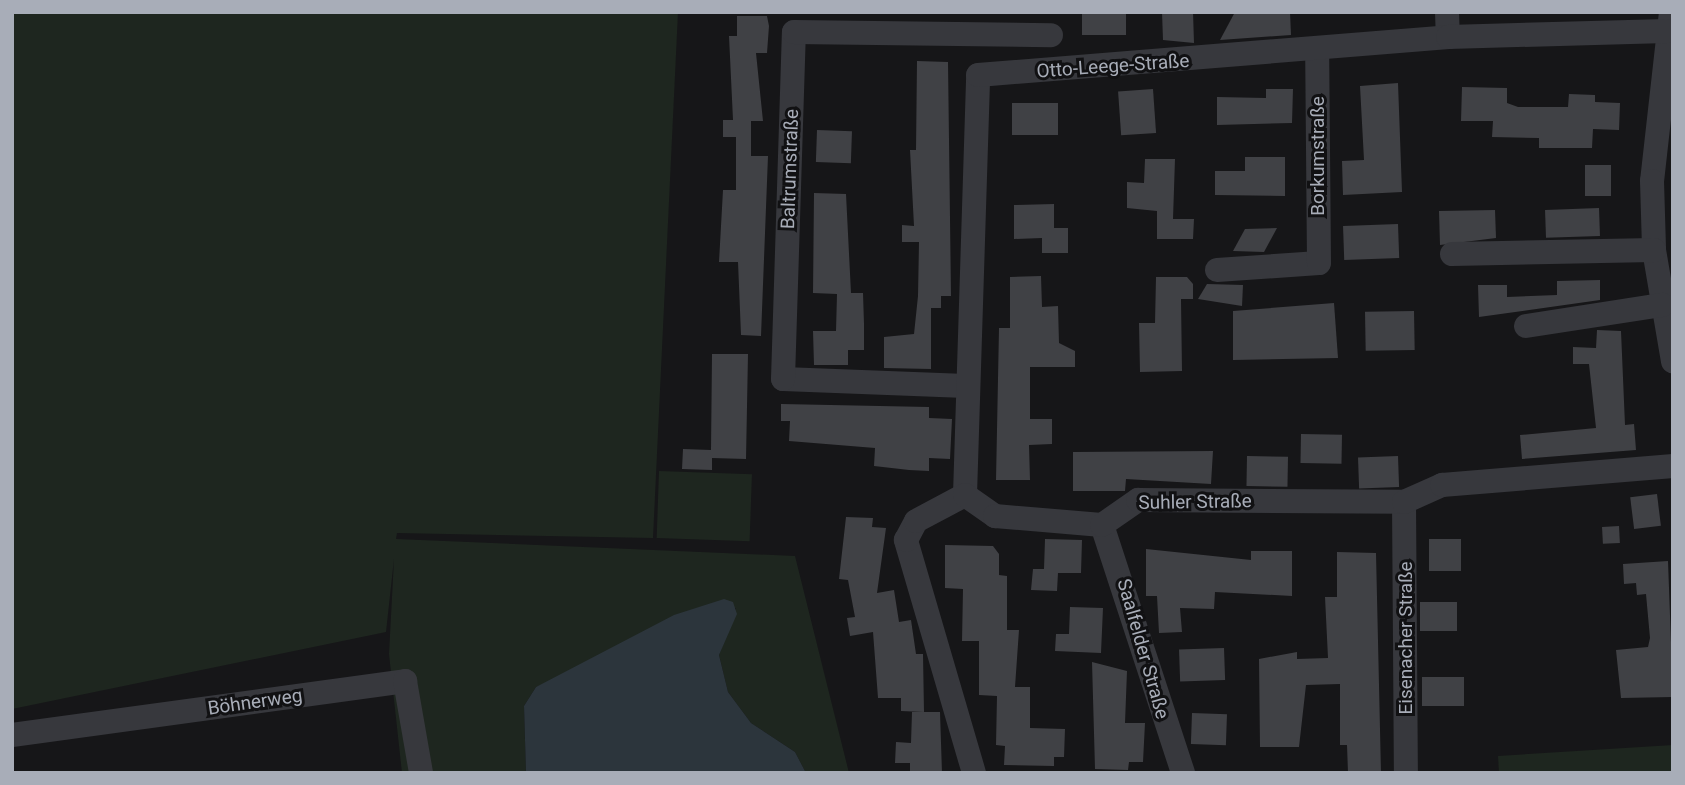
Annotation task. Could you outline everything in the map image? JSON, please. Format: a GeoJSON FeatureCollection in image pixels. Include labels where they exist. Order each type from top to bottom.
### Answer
{"type":"FeatureCollection","features":[{"type":"Feature","properties":{"kind":"street"},"geometry":{"type":"LineString","coordinates":[[1447,12],[1448,37]]}},
{"type":"Feature","properties":{"kind":"street","name":"Baltrumstraße"},"geometry":{"type":"LineString","coordinates":[[966,386],[783,379],[794,32],[813,22],[977,37],[1048,24]]}},
{"type":"Feature","properties":{"kind":"street"},"geometry":{"type":"LineString","coordinates":[[1669,22],[1656,117],[1654,250],[1673,361]]}},
{"type":"Feature","properties":{"kind":"street","name":"Otto-Leege-Straße"},"geometry":{"type":"LineString","coordinates":[[978,75],[1669,22]]}},
{"type":"Feature","properties":{"kind":"street"},"geometry":{"type":"LineString","coordinates":[[1048,24],[1057,69]]}},
{"type":"Feature","properties":{"kind":"street"},"geometry":{"type":"LineString","coordinates":[[965,495],[977,37]]}},
{"type":"Feature","properties":{"kind":"street","name":"Borkumstraße"},"geometry":{"type":"LineString","coordinates":[[1217,270],[1318,263],[1317,50]]}},
{"type":"Feature","properties":{"kind":"street"},"geometry":{"type":"LineString","coordinates":[[1452,254],[1654,250]]}},
{"type":"Feature","properties":{"kind":"street"},"geometry":{"type":"LineString","coordinates":[[1526,326],[1662,305]]}},
{"type":"Feature","properties":{"kind":"street","name":"Suhler Straße"},"geometry":{"type":"LineString","coordinates":[[1102,525],[1138,500],[1404,502],[1442,485],[1673,466]]}},
{"type":"Feature","properties":{"kind":"street"},"geometry":{"type":"LineString","coordinates":[[965,495],[995,516],[1102,525]]}},
{"type":"Feature","properties":{"kind":"street"},"geometry":{"type":"LineString","coordinates":[[965,495],[916,521],[906,540],[974,773]]}},
{"type":"Feature","properties":{"kind":"street","name":"Eisenacher Straße"},"geometry":{"type":"LineString","coordinates":[[1404,502],[1406,773]]}},
{"type":"Feature","properties":{"kind":"street","name":"Saalfelder Straße"},"geometry":{"type":"LineString","coordinates":[[1102,525],[1183,773]]}},
{"type":"Feature","properties":{"kind":"street","name":"Böhnerweg"},"geometry":{"type":"LineString","coordinates":[[12,735],[405,681],[421,773]]}},
{"type":"Feature","properties":{"kind":"shaded area"},"geometry":{"type":"Polygon","coordinates":[[[12,12],[678,12],[653,538],[397,533],[396,539],[795,556],[849,773],[806,773],[795,752],[751,723],[728,692],[719,655],[736,608],[536,687],[524,706],[526,773],[402,773],[389,654],[394,559],[386,632],[12,709],[12,12]]]}},
{"type":"Feature","properties":{"kind":"shaded area"},"geometry":{"type":"Polygon","coordinates":[[[659,471],[752,474],[750,541],[657,538],[659,471]]]}},
{"type":"Feature","properties":{"kind":"shaded area"},"geometry":{"type":"Polygon","coordinates":[[[724,599],[733,602],[737,614],[719,655],[728,692],[751,723],[795,752],[806,773],[526,773],[524,706],[536,687],[674,615],[724,599]]]}},
{"type":"Feature","properties":{"kind":"shaded area"},"geometry":{"type":"Polygon","coordinates":[[[1673,745],[1673,773],[1499,773],[1498,756],[1673,745]]]}},
{"type":"Feature","properties":{"kind":"building"},"geometry":{"type":"Polygon","coordinates":[[[1082,12],[1126,12],[1126,35],[1082,35],[1082,12]]]}},
{"type":"Feature","properties":{"kind":"building"},"geometry":{"type":"Polygon","coordinates":[[[1162,12],[1193,12],[1194,43],[1163,40],[1162,12]]]}},
{"type":"Feature","properties":{"kind":"building"},"geometry":{"type":"Polygon","coordinates":[[[1235,12],[1290,12],[1291,35],[1220,40],[1235,12]]]}},
{"type":"Feature","properties":{"kind":"building"},"geometry":{"type":"Polygon","coordinates":[[[737,16],[767,16],[769,26],[767,53],[756,53],[763,121],[751,121],[751,156],[768,156],[761,336],[741,335],[738,262],[719,262],[723,190],[736,190],[736,137],[723,137],[723,120],[733,120],[729,36],[737,36],[737,16]]]}},
{"type":"Feature","properties":{"kind":"building"},"geometry":{"type":"Polygon","coordinates":[[[917,61],[948,62],[951,296],[941,296],[941,308],[931,308],[931,369],[884,368],[884,337],[914,334],[919,242],[902,242],[902,225],[914,226],[910,150],[916,150],[917,61]]]}},
{"type":"Feature","properties":{"kind":"building"},"geometry":{"type":"Polygon","coordinates":[[[1398,83],[1402,192],[1343,195],[1342,161],[1364,160],[1360,86],[1398,83]]]}},
{"type":"Feature","properties":{"kind":"building"},"geometry":{"type":"Polygon","coordinates":[[[1462,87],[1507,88],[1507,103],[1518,107],[1568,107],[1569,94],[1595,95],[1595,102],[1620,103],[1619,130],[1593,129],[1592,148],[1539,148],[1539,138],[1492,137],[1493,121],[1461,121],[1462,87]]]}},
{"type":"Feature","properties":{"kind":"building"},"geometry":{"type":"Polygon","coordinates":[[[1153,89],[1156,133],[1121,135],[1118,91],[1153,89]]]}},
{"type":"Feature","properties":{"kind":"building"},"geometry":{"type":"Polygon","coordinates":[[[1266,89],[1293,89],[1292,123],[1217,125],[1217,97],[1266,98],[1266,89]]]}},
{"type":"Feature","properties":{"kind":"building"},"geometry":{"type":"Polygon","coordinates":[[[1012,103],[1058,103],[1058,135],[1012,135],[1012,103]]]}},
{"type":"Feature","properties":{"kind":"building"},"geometry":{"type":"Polygon","coordinates":[[[817,130],[852,131],[851,163],[816,162],[817,130]]]}},
{"type":"Feature","properties":{"kind":"building"},"geometry":{"type":"Polygon","coordinates":[[[1245,157],[1285,157],[1285,196],[1215,195],[1215,171],[1245,171],[1245,157]]]}},
{"type":"Feature","properties":{"kind":"building"},"geometry":{"type":"Polygon","coordinates":[[[1145,159],[1175,159],[1173,219],[1194,219],[1193,239],[1157,239],[1157,211],[1127,208],[1127,182],[1144,183],[1145,159]]]}},
{"type":"Feature","properties":{"kind":"building"},"geometry":{"type":"Polygon","coordinates":[[[1585,165],[1611,165],[1611,196],[1585,196],[1585,165]]]}},
{"type":"Feature","properties":{"kind":"building"},"geometry":{"type":"Polygon","coordinates":[[[814,193],[846,194],[851,293],[863,293],[864,324],[864,350],[848,350],[848,365],[814,365],[813,331],[836,331],[837,294],[813,293],[814,193]]]}},
{"type":"Feature","properties":{"kind":"building"},"geometry":{"type":"Polygon","coordinates":[[[1054,204],[1054,228],[1068,228],[1068,253],[1042,253],[1042,238],[1014,239],[1014,205],[1054,204]]]}},
{"type":"Feature","properties":{"kind":"building"},"geometry":{"type":"Polygon","coordinates":[[[1599,208],[1600,236],[1546,238],[1545,210],[1599,208]]]}},
{"type":"Feature","properties":{"kind":"building"},"geometry":{"type":"Polygon","coordinates":[[[1495,210],[1496,238],[1440,245],[1439,211],[1495,210]]]}},
{"type":"Feature","properties":{"kind":"building"},"geometry":{"type":"Polygon","coordinates":[[[1398,224],[1399,258],[1344,260],[1343,226],[1398,224]]]}},
{"type":"Feature","properties":{"kind":"building"},"geometry":{"type":"Polygon","coordinates":[[[1277,228],[1264,252],[1233,251],[1245,229],[1277,228]]]}},
{"type":"Feature","properties":{"kind":"building"},"geometry":{"type":"Polygon","coordinates":[[[1041,276],[1042,307],[1058,306],[1059,343],[1075,351],[1075,367],[1030,367],[1030,419],[1052,419],[1052,444],[1029,445],[1030,480],[996,480],[999,328],[1010,328],[1010,277],[1041,276]]]}},
{"type":"Feature","properties":{"kind":"building"},"geometry":{"type":"Polygon","coordinates":[[[1156,277],[1187,277],[1193,284],[1193,299],[1181,299],[1182,371],[1140,372],[1139,323],[1155,323],[1156,277]]]}},
{"type":"Feature","properties":{"kind":"building"},"geometry":{"type":"Polygon","coordinates":[[[1600,280],[1600,300],[1479,317],[1478,285],[1507,285],[1507,297],[1557,295],[1557,281],[1600,280]]]}},
{"type":"Feature","properties":{"kind":"building"},"geometry":{"type":"Polygon","coordinates":[[[1207,284],[1243,285],[1242,306],[1198,299],[1207,284]]]}},
{"type":"Feature","properties":{"kind":"building"},"geometry":{"type":"Polygon","coordinates":[[[1334,303],[1338,358],[1233,360],[1233,311],[1334,303]]]}},
{"type":"Feature","properties":{"kind":"building"},"geometry":{"type":"Polygon","coordinates":[[[1414,311],[1415,350],[1366,351],[1365,312],[1414,311]]]}},
{"type":"Feature","properties":{"kind":"building"},"geometry":{"type":"Polygon","coordinates":[[[1597,330],[1621,331],[1625,425],[1634,424],[1636,450],[1522,459],[1520,435],[1596,428],[1589,364],[1573,364],[1573,347],[1596,348],[1597,330]]]}},
{"type":"Feature","properties":{"kind":"building"},"geometry":{"type":"Polygon","coordinates":[[[712,354],[748,354],[746,459],[712,458],[712,470],[682,469],[683,449],[711,450],[712,354]]]}},
{"type":"Feature","properties":{"kind":"building"},"geometry":{"type":"Polygon","coordinates":[[[781,404],[929,407],[929,418],[952,419],[950,459],[929,458],[929,471],[909,470],[874,466],[875,448],[789,441],[790,421],[781,421],[781,404]]]}},
{"type":"Feature","properties":{"kind":"building"},"geometry":{"type":"Polygon","coordinates":[[[1301,434],[1342,435],[1341,464],[1300,463],[1301,434]]]}},
{"type":"Feature","properties":{"kind":"building"},"geometry":{"type":"Polygon","coordinates":[[[1213,451],[1211,484],[1126,479],[1125,491],[1073,491],[1073,452],[1213,451]]]}},
{"type":"Feature","properties":{"kind":"building"},"geometry":{"type":"Polygon","coordinates":[[[1247,456],[1288,457],[1287,487],[1246,486],[1247,456]]]}},
{"type":"Feature","properties":{"kind":"building"},"geometry":{"type":"Polygon","coordinates":[[[1398,456],[1399,487],[1359,488],[1358,457],[1398,456]]]}},
{"type":"Feature","properties":{"kind":"building"},"geometry":{"type":"Polygon","coordinates":[[[1657,494],[1661,526],[1634,529],[1630,497],[1657,494]]]}},
{"type":"Feature","properties":{"kind":"building"},"geometry":{"type":"Polygon","coordinates":[[[846,517],[873,518],[872,527],[886,528],[877,593],[894,590],[899,622],[911,620],[916,654],[923,654],[924,712],[901,711],[901,698],[878,698],[873,632],[850,636],[847,618],[855,617],[848,580],[839,579],[846,517]]]}},
{"type":"Feature","properties":{"kind":"building"},"geometry":{"type":"Polygon","coordinates":[[[1619,526],[1620,543],[1603,544],[1602,527],[1619,526]]]}},
{"type":"Feature","properties":{"kind":"building"},"geometry":{"type":"Polygon","coordinates":[[[1045,539],[1082,540],[1081,573],[1058,573],[1057,591],[1031,590],[1033,569],[1044,569],[1045,539]]]}},
{"type":"Feature","properties":{"kind":"building"},"geometry":{"type":"Polygon","coordinates":[[[1429,539],[1461,539],[1461,571],[1429,571],[1429,539]]]}},
{"type":"Feature","properties":{"kind":"building"},"geometry":{"type":"Polygon","coordinates":[[[945,545],[993,546],[999,554],[999,575],[1007,576],[1007,630],[1019,630],[1015,687],[1030,687],[1030,728],[1065,729],[1064,757],[1054,757],[1054,766],[1004,765],[1005,746],[996,745],[997,696],[979,695],[979,641],[962,641],[963,589],[945,588],[945,545]]]}},
{"type":"Feature","properties":{"kind":"building"},"geometry":{"type":"Polygon","coordinates":[[[1146,549],[1251,560],[1251,551],[1292,551],[1292,596],[1215,592],[1214,609],[1180,608],[1182,632],[1159,633],[1157,596],[1146,596],[1146,549]]]}},
{"type":"Feature","properties":{"kind":"building"},"geometry":{"type":"Polygon","coordinates":[[[1337,552],[1376,553],[1381,773],[1348,773],[1347,745],[1340,745],[1340,684],[1306,685],[1299,747],[1260,747],[1259,659],[1297,652],[1297,659],[1328,658],[1325,597],[1337,597],[1337,552]]]}},
{"type":"Feature","properties":{"kind":"building"},"geometry":{"type":"Polygon","coordinates":[[[1668,561],[1673,697],[1621,698],[1616,650],[1648,647],[1650,638],[1646,594],[1637,595],[1636,583],[1624,584],[1623,564],[1668,561]]]}},
{"type":"Feature","properties":{"kind":"building"},"geometry":{"type":"Polygon","coordinates":[[[1420,602],[1457,602],[1457,631],[1420,631],[1420,602]]]}},
{"type":"Feature","properties":{"kind":"building"},"geometry":{"type":"Polygon","coordinates":[[[1070,607],[1103,608],[1101,653],[1055,651],[1056,634],[1069,634],[1070,607]]]}},
{"type":"Feature","properties":{"kind":"building"},"geometry":{"type":"Polygon","coordinates":[[[1224,648],[1225,680],[1180,682],[1179,650],[1224,648]]]}},
{"type":"Feature","properties":{"kind":"building"},"geometry":{"type":"Polygon","coordinates":[[[1092,662],[1127,671],[1125,723],[1145,723],[1143,762],[1129,762],[1128,770],[1095,769],[1092,662]]]}},
{"type":"Feature","properties":{"kind":"building"},"geometry":{"type":"Polygon","coordinates":[[[1422,677],[1464,677],[1464,706],[1422,706],[1422,677]]]}},
{"type":"Feature","properties":{"kind":"building"},"geometry":{"type":"Polygon","coordinates":[[[912,712],[940,712],[942,773],[910,773],[910,763],[895,763],[896,742],[911,743],[912,712]]]}},
{"type":"Feature","properties":{"kind":"building"},"geometry":{"type":"Polygon","coordinates":[[[1192,713],[1227,714],[1226,745],[1191,744],[1192,713]]]}}]}
